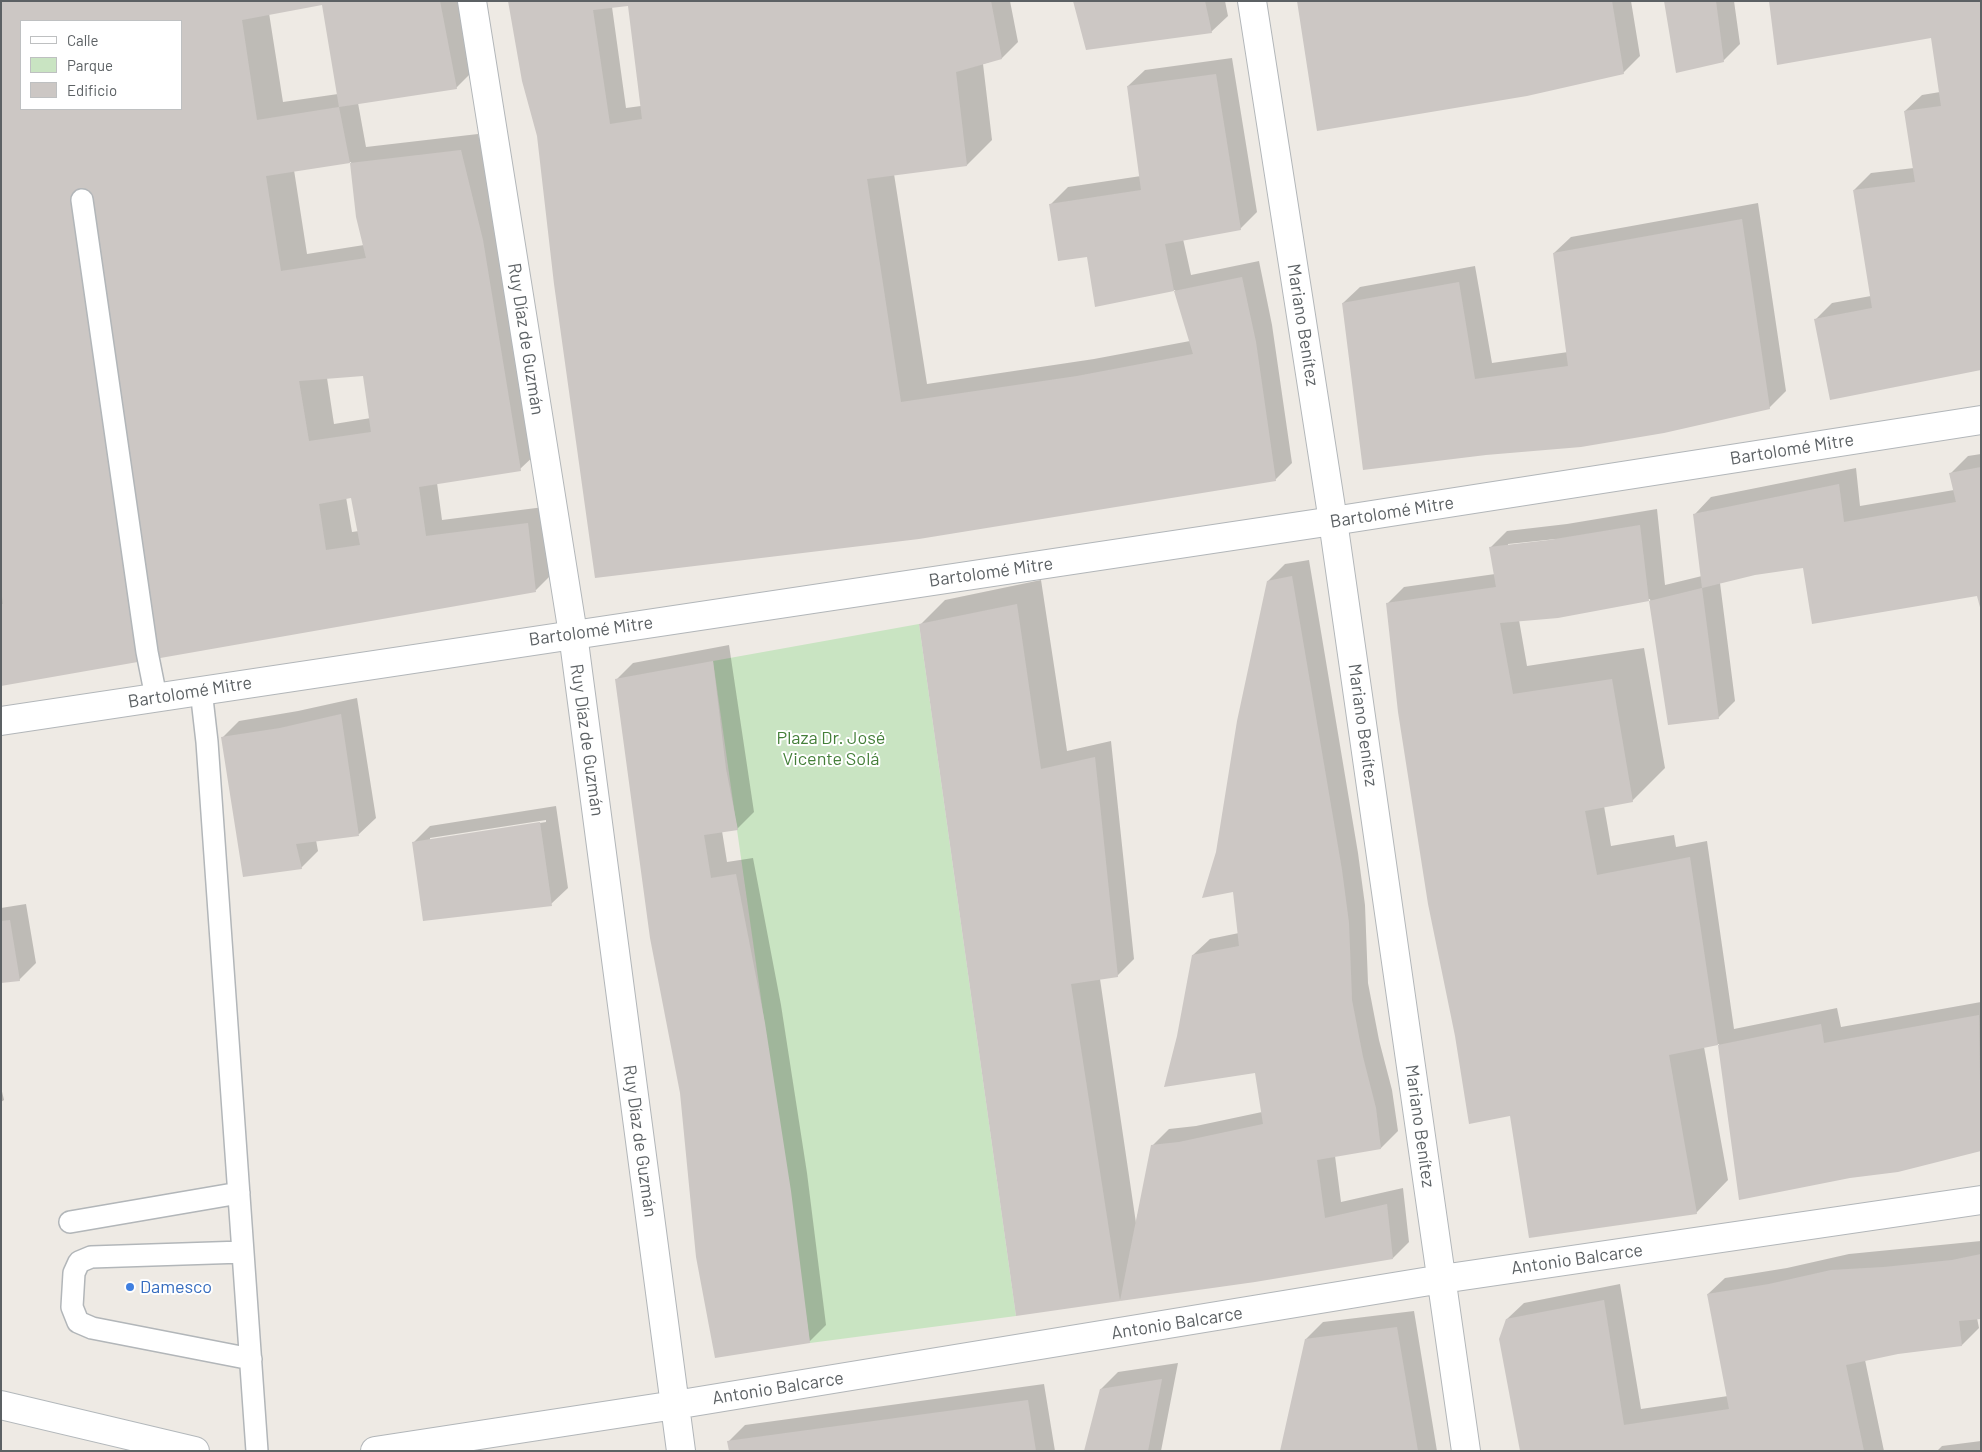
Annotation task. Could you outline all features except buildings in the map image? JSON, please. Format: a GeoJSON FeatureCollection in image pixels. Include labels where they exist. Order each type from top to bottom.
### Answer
{"type":"FeatureCollection","features":[{"type":"Feature","properties":{"kind":"street","name":"Ruy Díaz de Guzmán"},"geometry":{"type":"LineString","coordinates":[[472,1],[572,634],[676,1405],[680,1451]]}},
{"type":"Feature","properties":{"kind":"street","name":"Mariano Benítez"},"geometry":{"type":"LineString","coordinates":[[1252,1],[1333,521],[1466,1451]]}},
{"type":"Feature","properties":{"kind":"street","name":"Bartolomé Mitre"},"geometry":{"type":"LineString","coordinates":[[1,721],[1333,521],[1981,420]]}},
{"type":"Feature","properties":{"kind":"street","name":"Antonio Balcarce"},"geometry":{"type":"LineString","coordinates":[[375,1451],[676,1405],[1442,1279],[1981,1200]]}},
{"type":"Feature","properties":{"kind":"street"},"geometry":{"type":"LineString","coordinates":[[1,1405],[195,1451]]}},
{"type":"Feature","properties":{"kind":"lane"},"geometry":{"type":"LineString","coordinates":[[82,200],[147,652],[156,697]]}},
{"type":"Feature","properties":{"kind":"lane"},"geometry":{"type":"LineString","coordinates":[[201,690],[207,742],[257,1451]]}},
{"type":"Feature","properties":{"kind":"lane"},"geometry":{"type":"LineString","coordinates":[[70,1222],[239,1193]]}},
{"type":"Feature","properties":{"kind":"lane"},"geometry":{"type":"LineString","coordinates":[[243,1252],[91,1258],[79,1262],[74,1273],[72,1307],[78,1322],[92,1328],[251,1359]]}},
{"type":"Feature","properties":{"kind":"green space","name":"Plaza Dr. José Vicente Solá"},"geometry":{"type":"Polygon","coordinates":[[[919,624],[1016,1316],[810,1343],[713,661],[919,624]]]}},
{"type":"Feature","properties":{"kind":"place","name":"Damesco"},"geometry":{"type":"Point","coordinates":[130,1287]}}]}
